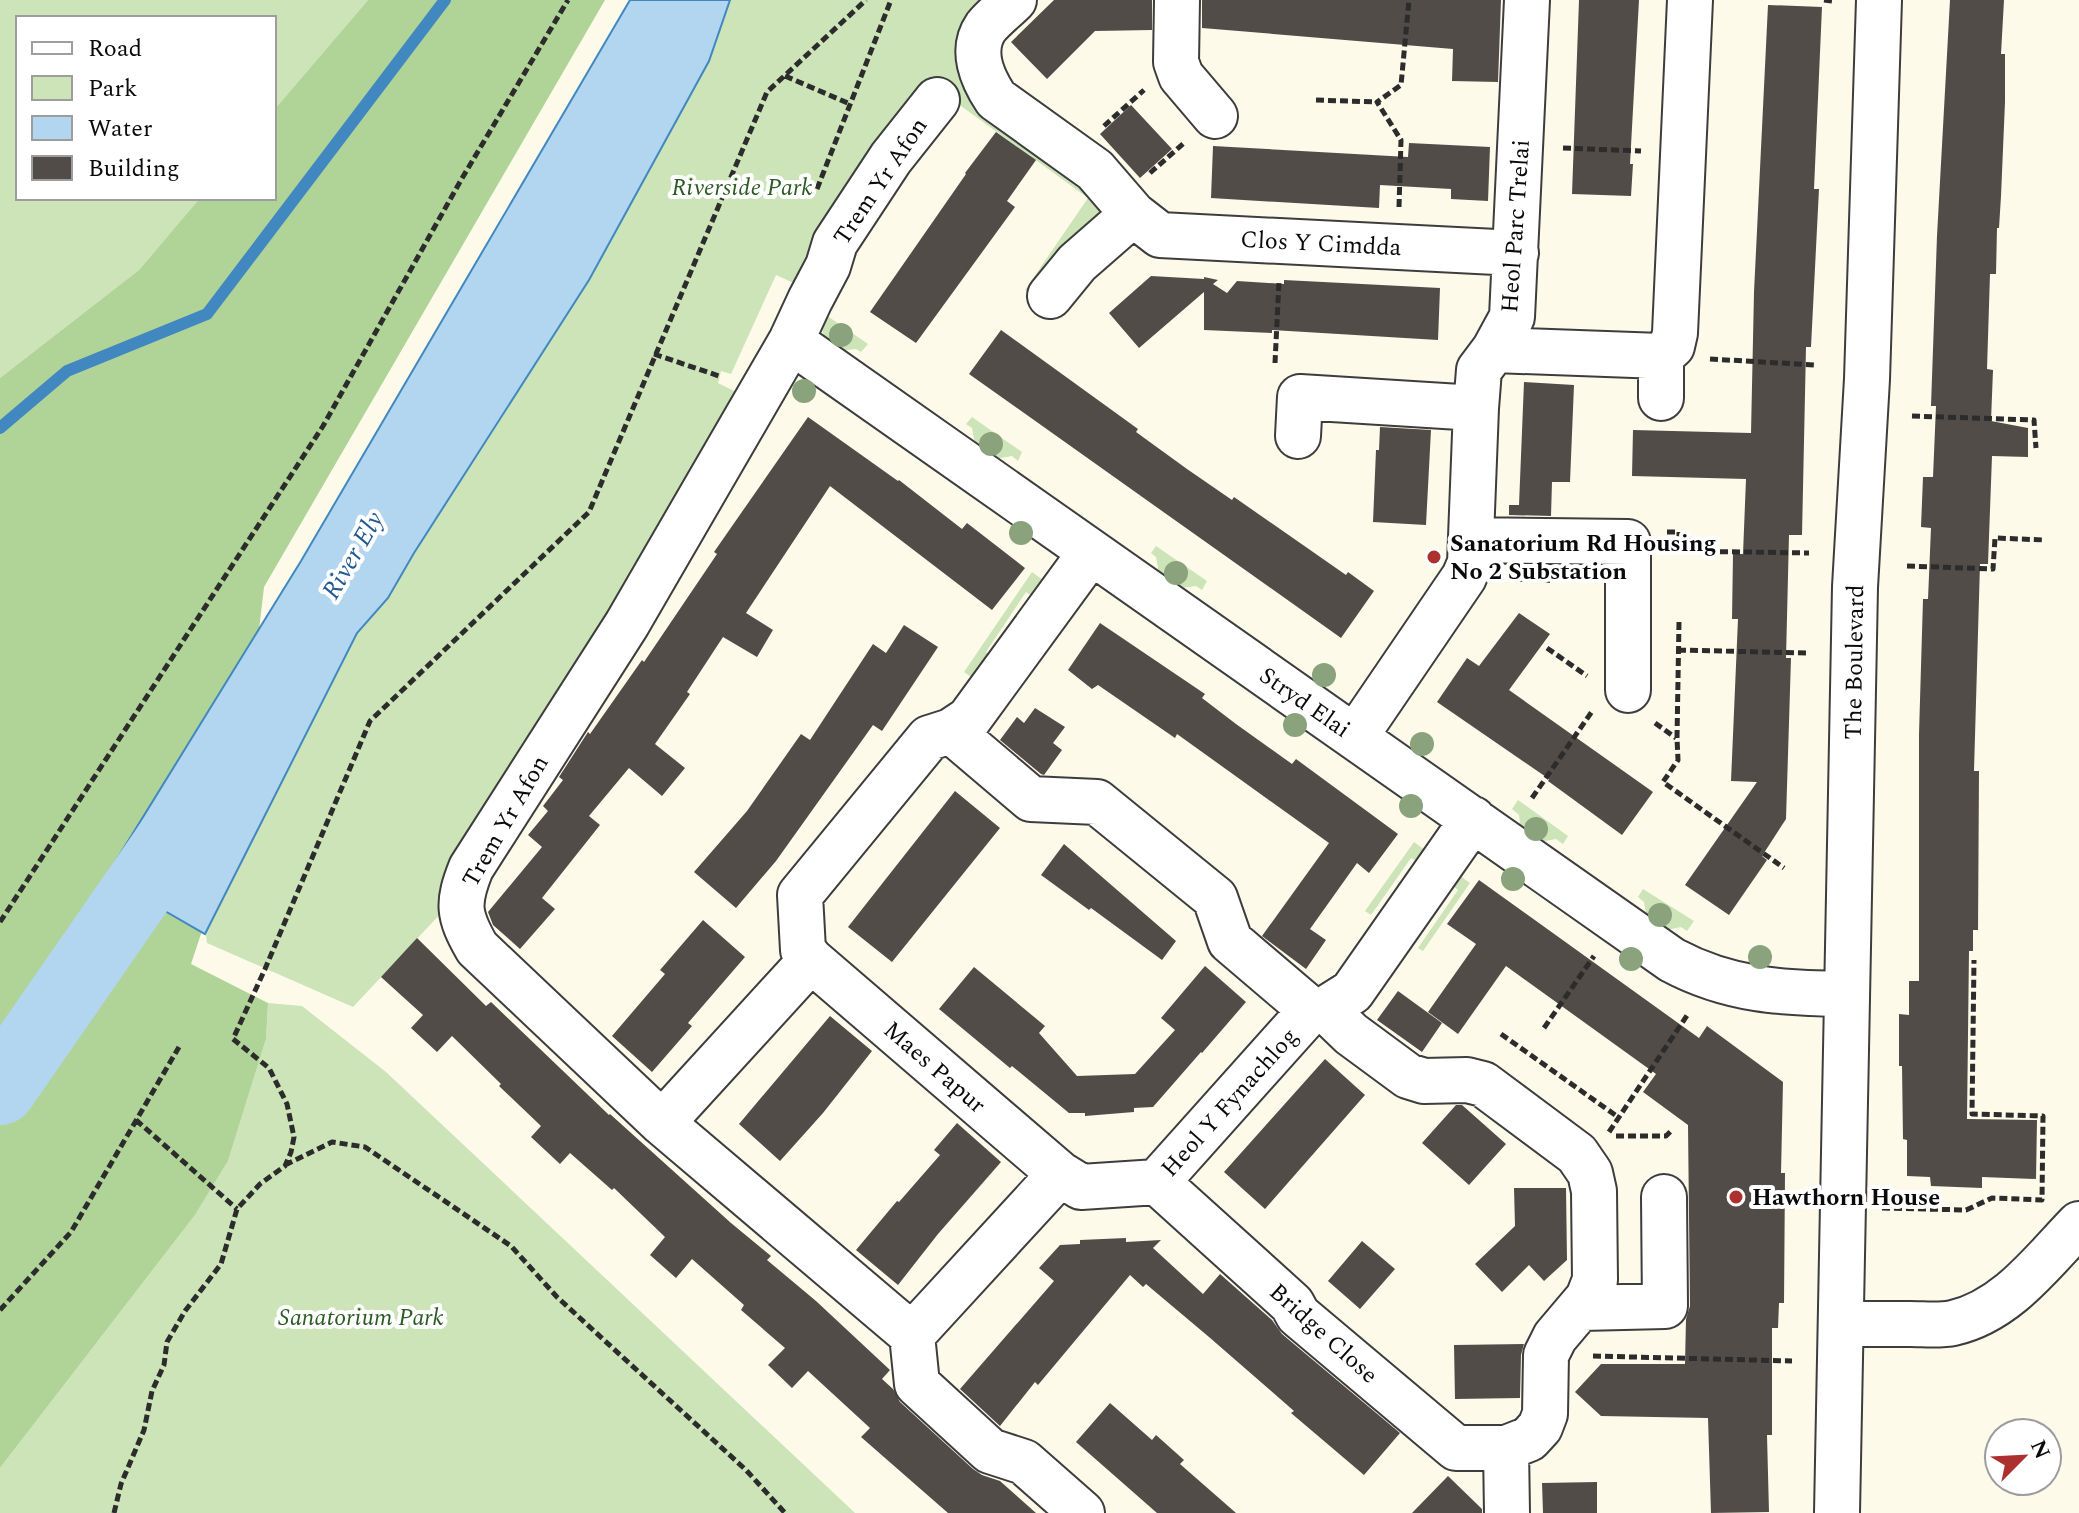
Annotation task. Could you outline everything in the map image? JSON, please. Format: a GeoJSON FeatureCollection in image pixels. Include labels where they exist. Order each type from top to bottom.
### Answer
{"type":"FeatureCollection","features":[{"type":"Feature","properties":{"kind":"street","name":"Clos Y Cimdda"},"geometry":{"type":"LineString","coordinates":[[1014,0],[985,28],[979,44],[979,63],[985,83],[996,99],[1095,170],[1127,206],[1160,235],[1516,253]]}},
{"type":"Feature","properties":{"kind":"street"},"geometry":{"type":"LineString","coordinates":[[1177,0],[1176,62],[1181,76],[1215,116]]}},
{"type":"Feature","properties":{"kind":"street","name":"Heol Parc Trelai"},"geometry":{"type":"LineString","coordinates":[[1355,737],[1464,577],[1470,563],[1479,370],[1512,317],[1527,0]]}},
{"type":"Feature","properties":{"kind":"street"},"geometry":{"type":"LineString","coordinates":[[1494,350],[1661,377],[1675,333],[1690,0]]}},
{"type":"Feature","properties":{"kind":"street","name":"The Boulevard"},"geometry":{"type":"LineString","coordinates":[[1837,1513],[1855,587],[1867,379],[1879,0]]}},
{"type":"Feature","properties":{"kind":"street","name":"Trem Yr Afon"},"geometry":{"type":"LineString","coordinates":[[912,1335],[662,1123],[477,948],[468,933],[460,902],[471,868],[627,624],[791,341],[828,266],[835,243],[891,158],[937,100]]}},
{"type":"Feature","properties":{"kind":"street"},"geometry":{"type":"LineString","coordinates":[[1050,296],[1127,206]]}},
{"type":"Feature","properties":{"kind":"street","name":"Stryd Elai"},"geometry":{"type":"LineString","coordinates":[[791,341],[1672,960],[1695,972],[1736,986],[1804,994],[1846,994]]}},
{"type":"Feature","properties":{"kind":"street"},"geometry":{"type":"LineString","coordinates":[[1298,436],[1300,397],[1476,408]]}},
{"type":"Feature","properties":{"kind":"street"},"geometry":{"type":"LineString","coordinates":[[1472,540],[1628,542],[1614,696]]}},
{"type":"Feature","properties":{"kind":"street"},"geometry":{"type":"LineString","coordinates":[[662,1123],[811,960],[803,950],[800,895],[929,738],[951,731],[969,719],[1091,552]]}},
{"type":"Feature","properties":{"kind":"street"},"geometry":{"type":"LineString","coordinates":[[951,731],[1031,799],[1097,802],[1215,898],[1230,941],[1408,1076],[1424,1081],[1467,1080],[1483,1084],[1577,1154],[1590,1173],[1594,1191],[1595,1280],[1582,1308],[1555,1337],[1546,1355],[1545,1414],[1540,1427],[1529,1439],[1506,1448],[1507,1513]]}},
{"type":"Feature","properties":{"kind":"street","name":"Heol Y Fynachlog"},"geometry":{"type":"LineString","coordinates":[[1060,1174],[1081,1187],[1157,1182],[1318,1010],[1352,992],[1473,819]]}},
{"type":"Feature","properties":{"kind":"street","name":"Maes Papur"},"geometry":{"type":"LineString","coordinates":[[811,960],[1060,1174]]}},
{"type":"Feature","properties":{"kind":"street"},"geometry":{"type":"LineString","coordinates":[[1060,1174],[912,1335],[917,1384],[990,1451],[1024,1462],[1082,1513]]}},
{"type":"Feature","properties":{"kind":"street","name":"Bridge Close"},"geometry":{"type":"LineString","coordinates":[[1157,1182],[1292,1304],[1298,1315],[1456,1448],[1506,1448]]}},
{"type":"Feature","properties":{"kind":"street"},"geometry":{"type":"LineString","coordinates":[[1582,1308],[1665,1306],[1664,1197]]}},
{"type":"Feature","properties":{"kind":"street"},"geometry":{"type":"LineString","coordinates":[[1841,1324],[1953,1323],[1979,1314],[2018,1287],[2079,1224]]}},
{"type":"Feature","properties":{"kind":"path"},"geometry":{"type":"LineString","coordinates":[[0,922],[323,426],[461,180],[568,0]]}},
{"type":"Feature","properties":{"kind":"path"},"geometry":{"type":"LineString","coordinates":[[285,1166],[294,1137],[287,1104],[269,1068],[233,1039],[370,721],[589,512],[767,92],[866,0]]}},
{"type":"Feature","properties":{"kind":"path"},"geometry":{"type":"LineString","coordinates":[[812,201],[891,0]]}},
{"type":"Feature","properties":{"kind":"path"},"geometry":{"type":"LineString","coordinates":[[1316,100],[1377,102],[1401,85],[1409,0]]}},
{"type":"Feature","properties":{"kind":"path"},"geometry":{"type":"LineString","coordinates":[[1824,0],[1832,1]]}},
{"type":"Feature","properties":{"kind":"path"},"geometry":{"type":"LineString","coordinates":[[1074,153],[1176,62]]}},
{"type":"Feature","properties":{"kind":"path"},"geometry":{"type":"LineString","coordinates":[[785,76],[850,104]]}},
{"type":"Feature","properties":{"kind":"path"},"geometry":{"type":"LineString","coordinates":[[1377,102],[1401,140],[1398,213]]}},
{"type":"Feature","properties":{"kind":"path"},"geometry":{"type":"LineString","coordinates":[[1127,206],[1215,116]]}},
{"type":"Feature","properties":{"kind":"path"},"geometry":{"type":"LineString","coordinates":[[1554,147],[1650,152]]}},
{"type":"Feature","properties":{"kind":"path"},"geometry":{"type":"LineString","coordinates":[[1275,364],[1279,272]]}},
{"type":"Feature","properties":{"kind":"path"},"geometry":{"type":"LineString","coordinates":[[654,354],[719,376]]}},
{"type":"Feature","properties":{"kind":"path"},"geometry":{"type":"LineString","coordinates":[[1661,377],[1815,365]]}},
{"type":"Feature","properties":{"kind":"path"},"geometry":{"type":"LineString","coordinates":[[1912,416],[2034,420],[2036,448]]}},
{"type":"Feature","properties":{"kind":"path"},"geometry":{"type":"LineString","coordinates":[[1628,542],[1649,532],[1679,532],[1679,551],[1809,553]]}},
{"type":"Feature","properties":{"kind":"path"},"geometry":{"type":"LineString","coordinates":[[1907,566],[1993,569],[1995,538],[2045,540]]}},
{"type":"Feature","properties":{"kind":"path"},"geometry":{"type":"LineString","coordinates":[[1679,622],[1678,760],[1663,782],[1784,868]]}},
{"type":"Feature","properties":{"kind":"path"},"geometry":{"type":"LineString","coordinates":[[1678,650],[1806,653]]}},
{"type":"Feature","properties":{"kind":"path"},"geometry":{"type":"LineString","coordinates":[[1532,798],[1614,696]]}},
{"type":"Feature","properties":{"kind":"path"},"geometry":{"type":"LineString","coordinates":[[1544,1028],[1596,953]]}},
{"type":"Feature","properties":{"kind":"path"},"geometry":{"type":"LineString","coordinates":[[1878,1208],[1966,1210],[1992,1198],[2042,1200],[2043,1116],[1972,1114],[1974,960]]}},
{"type":"Feature","properties":{"kind":"path"},"geometry":{"type":"LineString","coordinates":[[1673,1129],[1666,1136],[1607,1136],[1691,1011]]}},
{"type":"Feature","properties":{"kind":"path"},"geometry":{"type":"LineString","coordinates":[[1501,1034],[1618,1117]]}},
{"type":"Feature","properties":{"kind":"path"},"geometry":{"type":"LineString","coordinates":[[0,1310],[71,1232],[179,1047]]}},
{"type":"Feature","properties":{"kind":"path"},"geometry":{"type":"LineString","coordinates":[[136,1120],[237,1209]]}},
{"type":"Feature","properties":{"kind":"path"},"geometry":{"type":"LineString","coordinates":[[114,1513],[121,1484],[144,1430],[152,1391],[164,1365],[167,1342],[185,1311],[221,1264],[237,1209],[260,1184],[285,1166],[332,1142],[365,1147],[511,1246],[557,1297],[746,1470],[785,1513]]}},
{"type":"Feature","properties":{"kind":"path"},"geometry":{"type":"LineString","coordinates":[[1546,1355],[1792,1361]]}},
{"type":"Feature","properties":{"kind":"green space"},"geometry":{"type":"Polygon","coordinates":[[[0,0],[368,0],[276,108],[276,16],[16,16],[16,200],[198,200],[139,270],[0,378],[0,0]]]}},
{"type":"Feature","properties":{"kind":"green space"},"geometry":{"type":"Polygon","coordinates":[[[368,0],[605,0],[264,587],[236,828],[191,964],[268,1003],[266,1039],[228,1161],[195,1215],[0,1468],[0,378],[139,270],[198,200],[276,200],[276,108],[368,0]]]}},
{"type":"Feature","properties":{"kind":"green space","name":"Riverside Park"},"geometry":{"type":"Polygon","coordinates":[[[730,0],[991,0],[969,46],[1103,204],[1098,219],[1038,290],[1066,311],[1062,315],[1025,290],[1088,198],[932,85],[798,285],[776,275],[731,374],[721,371],[718,383],[740,394],[444,910],[353,1007],[207,943],[206,934],[357,633],[388,598],[589,280],[709,61],[730,0]]]}},
{"type":"Feature","properties":{"kind":"green space"},"geometry":{"type":"Polygon","coordinates":[[[823,313],[868,344],[861,352],[856,349],[838,351],[824,335],[823,313]]]}},
{"type":"Feature","properties":{"kind":"green space"},"geometry":{"type":"Polygon","coordinates":[[[972,417],[1022,452],[1018,461],[1012,456],[990,460],[976,450],[972,428],[966,424],[972,417]]]}},
{"type":"Feature","properties":{"kind":"green space"},"geometry":{"type":"Polygon","coordinates":[[[1156,546],[1207,581],[1202,590],[1196,586],[1174,589],[1160,579],[1156,557],[1151,553],[1156,546]]]}},
{"type":"Feature","properties":{"kind":"green space"},"geometry":{"type":"Polygon","coordinates":[[[1032,572],[1047,583],[1036,599],[1026,592],[986,652],[994,659],[978,682],[964,672],[1032,572]]]}},
{"type":"Feature","properties":{"kind":"green space"},"geometry":{"type":"Polygon","coordinates":[[[1518,800],[1568,836],[1563,844],[1556,839],[1536,843],[1521,833],[1519,815],[1512,809],[1518,800]]]}},
{"type":"Feature","properties":{"kind":"green space"},"geometry":{"type":"Polygon","coordinates":[[[1414,842],[1429,853],[1421,864],[1411,858],[1371,915],[1365,911],[1414,842]]]}},
{"type":"Feature","properties":{"kind":"green space"},"geometry":{"type":"Polygon","coordinates":[[[1456,873],[1470,883],[1423,951],[1418,948],[1458,890],[1449,883],[1456,873]]]}},
{"type":"Feature","properties":{"kind":"green space"},"geometry":{"type":"Polygon","coordinates":[[[1643,889],[1694,921],[1687,931],[1681,927],[1662,931],[1647,920],[1644,902],[1638,897],[1643,889]]]}},
{"type":"Feature","properties":{"kind":"green space","name":"Sanatorium Park"},"geometry":{"type":"Polygon","coordinates":[[[268,1003],[302,1006],[386,1072],[855,1513],[0,1513],[0,1468],[195,1215],[228,1161],[266,1039],[268,1003]]]}},
{"type":"Feature","properties":{"kind":"water"},"geometry":{"type":"Polygon","coordinates":[[[630,0],[730,0],[709,61],[589,280],[388,598],[357,633],[205,934],[106,877],[301,561],[630,0]]]}},
{"type":"Feature","properties":{"kind":"building"},"geometry":{"type":"Polygon","coordinates":[[[1054,0],[1152,0],[1152,30],[1095,31],[1047,79],[1011,42],[1054,0]]]}},
{"type":"Feature","properties":{"kind":"building"},"geometry":{"type":"Polygon","coordinates":[[[1202,0],[1501,0],[1498,82],[1452,81],[1453,49],[1202,28],[1202,0]]]}},
{"type":"Feature","properties":{"kind":"building"},"geometry":{"type":"Polygon","coordinates":[[[1579,0],[1639,0],[1631,196],[1572,194],[1579,0]]]}},
{"type":"Feature","properties":{"kind":"building"},"geometry":{"type":"Polygon","coordinates":[[[1950,0],[2004,0],[2001,54],[2005,54],[2005,102],[2001,196],[1996,274],[1990,274],[1987,369],[1993,370],[1991,421],[2028,428],[2028,457],[1992,456],[1988,564],[1980,564],[1974,771],[1979,771],[1978,930],[1973,930],[1973,951],[1969,951],[1967,1119],[2037,1120],[2036,1179],[1982,1177],[1982,1188],[1931,1186],[1930,1177],[1907,1176],[1902,1066],[1899,1066],[1899,1014],[1909,1015],[1909,981],[1919,981],[1919,734],[1923,599],[1928,599],[1931,528],[1921,527],[1923,477],[1933,477],[1936,406],[1931,406],[1937,236],[1950,0]]]}},
{"type":"Feature","properties":{"kind":"building"},"geometry":{"type":"Polygon","coordinates":[[[1768,5],[1822,7],[1814,189],[1819,189],[1811,347],[1806,347],[1802,535],[1789,535],[1786,658],[1791,658],[1786,819],[1762,856],[1767,860],[1729,915],[1685,885],[1757,782],[1731,781],[1738,619],[1732,619],[1733,554],[1743,554],[1746,479],[1632,476],[1633,430],[1751,433],[1754,292],[1768,5]]]}},
{"type":"Feature","properties":{"kind":"building"},"geometry":{"type":"Polygon","coordinates":[[[1131,105],[1172,149],[1140,178],[1100,134],[1131,105]]]}},
{"type":"Feature","properties":{"kind":"building"},"geometry":{"type":"Polygon","coordinates":[[[996,132],[1036,160],[1007,201],[1015,207],[916,343],[870,312],[996,132]]]}},
{"type":"Feature","properties":{"kind":"building"},"geometry":{"type":"Polygon","coordinates":[[[1409,143],[1490,147],[1488,201],[1451,199],[1451,189],[1380,185],[1379,208],[1211,198],[1213,146],[1408,157],[1409,143]]]}},
{"type":"Feature","properties":{"kind":"building"},"geometry":{"type":"Polygon","coordinates":[[[1151,276],[1218,280],[1213,284],[1227,293],[1237,281],[1284,284],[1284,280],[1440,288],[1438,340],[1272,330],[1272,333],[1204,330],[1204,292],[1139,348],[1109,313],[1151,276]]]}},
{"type":"Feature","properties":{"kind":"building"},"geometry":{"type":"Polygon","coordinates":[[[1001,330],[1138,429],[1136,432],[1187,469],[1374,591],[1341,638],[969,374],[1001,330]]]}},
{"type":"Feature","properties":{"kind":"building"},"geometry":{"type":"Polygon","coordinates":[[[1524,382],[1574,385],[1570,482],[1552,482],[1551,516],[1509,515],[1509,505],[1519,505],[1524,382]]]}},
{"type":"Feature","properties":{"kind":"building"},"geometry":{"type":"Polygon","coordinates":[[[808,417],[899,480],[962,529],[967,523],[1025,568],[992,610],[830,486],[746,613],[773,630],[757,657],[723,637],[687,692],[690,694],[655,744],[685,768],[662,796],[629,768],[589,816],[600,825],[542,898],[555,909],[520,949],[493,925],[488,912],[542,847],[528,835],[548,811],[543,806],[563,780],[559,777],[588,732],[590,734],[642,660],[644,662],[717,554],[714,552],[808,417]]]}},
{"type":"Feature","properties":{"kind":"building"},"geometry":{"type":"Polygon","coordinates":[[[1380,427],[1431,430],[1426,525],[1373,522],[1380,427]]]}},
{"type":"Feature","properties":{"kind":"building"},"geometry":{"type":"Polygon","coordinates":[[[1508,565],[1550,566],[1550,583],[1507,581],[1508,565]]]}},
{"type":"Feature","properties":{"kind":"building"},"geometry":{"type":"Polygon","coordinates":[[[1519,613],[1550,634],[1509,690],[1653,792],[1622,835],[1549,779],[1437,702],[1467,658],[1479,666],[1519,613]]]}},
{"type":"Feature","properties":{"kind":"building"},"geometry":{"type":"Polygon","coordinates":[[[1100,623],[1205,694],[1202,698],[1292,764],[1296,759],[1398,834],[1369,873],[1357,863],[1310,929],[1326,940],[1306,969],[1262,936],[1329,843],[1177,734],[1175,738],[1098,685],[1092,689],[1068,670],[1100,623]]]}},
{"type":"Feature","properties":{"kind":"building"},"geometry":{"type":"Polygon","coordinates":[[[904,625],[938,647],[882,731],[873,725],[776,861],[736,908],[694,872],[747,811],[801,734],[810,740],[873,644],[886,653],[904,625]]]}},
{"type":"Feature","properties":{"kind":"building"},"geometry":{"type":"Polygon","coordinates":[[[1035,708],[1065,727],[1053,743],[1062,750],[1044,775],[1000,740],[1017,717],[1024,723],[1035,708]]]}},
{"type":"Feature","properties":{"kind":"building"},"geometry":{"type":"Polygon","coordinates":[[[955,791],[1000,828],[892,962],[848,927],[955,791]]]}},
{"type":"Feature","properties":{"kind":"building"},"geometry":{"type":"Polygon","coordinates":[[[1064,844],[1176,941],[1162,960],[1041,875],[1064,844]]]}},
{"type":"Feature","properties":{"kind":"building"},"geometry":{"type":"Polygon","coordinates":[[[1479,880],[1699,1038],[1707,1026],[1783,1082],[1781,1173],[1785,1173],[1784,1303],[1779,1303],[1778,1328],[1772,1328],[1772,1435],[1767,1435],[1769,1512],[1711,1513],[1708,1418],[1601,1416],[1575,1392],[1601,1364],[1685,1364],[1686,1319],[1690,1306],[1688,1125],[1643,1092],[1656,1074],[1506,966],[1458,1034],[1428,1012],[1476,944],[1447,924],[1479,880]]]}},
{"type":"Feature","properties":{"kind":"building"},"geometry":{"type":"Polygon","coordinates":[[[703,920],[745,957],[688,1023],[692,1026],[652,1072],[612,1036],[665,974],[660,970],[703,920]]]}},
{"type":"Feature","properties":{"kind":"building"},"geometry":{"type":"Polygon","coordinates":[[[417,938],[486,1006],[491,1002],[609,1115],[771,1256],[767,1260],[890,1370],[882,1379],[893,1389],[900,1402],[973,1469],[1000,1481],[1036,1513],[948,1513],[861,1437],[870,1428],[808,1371],[792,1388],[768,1365],[785,1348],[741,1310],[744,1305],[692,1259],[676,1278],[650,1255],[665,1237],[614,1188],[612,1190],[570,1153],[560,1164],[531,1137],[541,1126],[452,1036],[437,1052],[411,1028],[423,1015],[381,977],[417,938]]]}},
{"type":"Feature","properties":{"kind":"building"},"geometry":{"type":"Polygon","coordinates":[[[1205,966],[1246,1002],[1153,1107],[1134,1108],[1134,1112],[1085,1116],[1085,1113],[1069,1113],[939,1009],[974,967],[1045,1026],[1039,1033],[1077,1076],[1135,1074],[1175,1030],[1161,1018],[1205,966]]]}},
{"type":"Feature","properties":{"kind":"building"},"geometry":{"type":"Polygon","coordinates":[[[1398,991],[1442,1023],[1422,1052],[1377,1020],[1398,991]]]}},
{"type":"Feature","properties":{"kind":"building"},"geometry":{"type":"Polygon","coordinates":[[[830,1016],[872,1051],[780,1161],[739,1124],[830,1016]]]}},
{"type":"Feature","properties":{"kind":"building"},"geometry":{"type":"Polygon","coordinates":[[[1325,1059],[1365,1095],[1265,1209],[1224,1172],[1325,1059]]]}},
{"type":"Feature","properties":{"kind":"building"},"geometry":{"type":"Polygon","coordinates":[[[1456,1105],[1462,1105],[1506,1144],[1469,1185],[1422,1143],[1456,1105]]]}},
{"type":"Feature","properties":{"kind":"building"},"geometry":{"type":"Polygon","coordinates":[[[957,1123],[1001,1162],[898,1285],[856,1250],[940,1155],[934,1150],[957,1123]]]}},
{"type":"Feature","properties":{"kind":"building"},"geometry":{"type":"Polygon","coordinates":[[[1514,1188],[1566,1188],[1567,1260],[1544,1281],[1529,1265],[1502,1292],[1475,1264],[1515,1226],[1514,1188]]]}},
{"type":"Feature","properties":{"kind":"building"},"geometry":{"type":"Polygon","coordinates":[[[1126,1238],[1126,1242],[1161,1240],[1153,1248],[1203,1294],[1220,1274],[1272,1320],[1282,1334],[1400,1433],[1364,1475],[1209,1337],[1146,1284],[1143,1287],[1130,1275],[1000,1426],[960,1389],[1054,1281],[1039,1268],[1060,1245],[1080,1244],[1080,1240],[1126,1238]]]}},
{"type":"Feature","properties":{"kind":"building"},"geometry":{"type":"Polygon","coordinates":[[[1362,1241],[1395,1269],[1360,1309],[1328,1281],[1362,1241]]]}},
{"type":"Feature","properties":{"kind":"building"},"geometry":{"type":"Polygon","coordinates":[[[1524,1344],[1520,1398],[1455,1399],[1454,1345],[1524,1344]]]}},
{"type":"Feature","properties":{"kind":"building"},"geometry":{"type":"Polygon","coordinates":[[[1110,1403],[1152,1440],[1156,1435],[1184,1460],[1180,1464],[1236,1513],[1157,1513],[1076,1442],[1110,1403]]]}},
{"type":"Feature","properties":{"kind":"building"},"geometry":{"type":"Polygon","coordinates":[[[1448,1476],[1482,1509],[1482,1513],[1412,1513],[1448,1476]]]}},
{"type":"Feature","properties":{"kind":"building"},"geometry":{"type":"Polygon","coordinates":[[[1597,1482],[1597,1513],[1543,1513],[1542,1483],[1597,1482]]]}},
{"type":"Feature","properties":{"kind":"waterway"},"geometry":{"type":"LineString","coordinates":[[0,428],[67,371],[207,314],[445,0]]}},
{"type":"Feature","properties":{"kind":"waterway","name":"River Ely"},"geometry":{"type":"LineString","coordinates":[[0,1089],[192,812]]}},
{"type":"Feature","properties":{"kind":"place","name":"Sanatorium Rd Housing No 2 Substation"},"geometry":{"type":"Point","coordinates":[1434,557]}},
{"type":"Feature","properties":{"kind":"place","name":"Hawthorn House"},"geometry":{"type":"Point","coordinates":[1736,1197]}}]}
